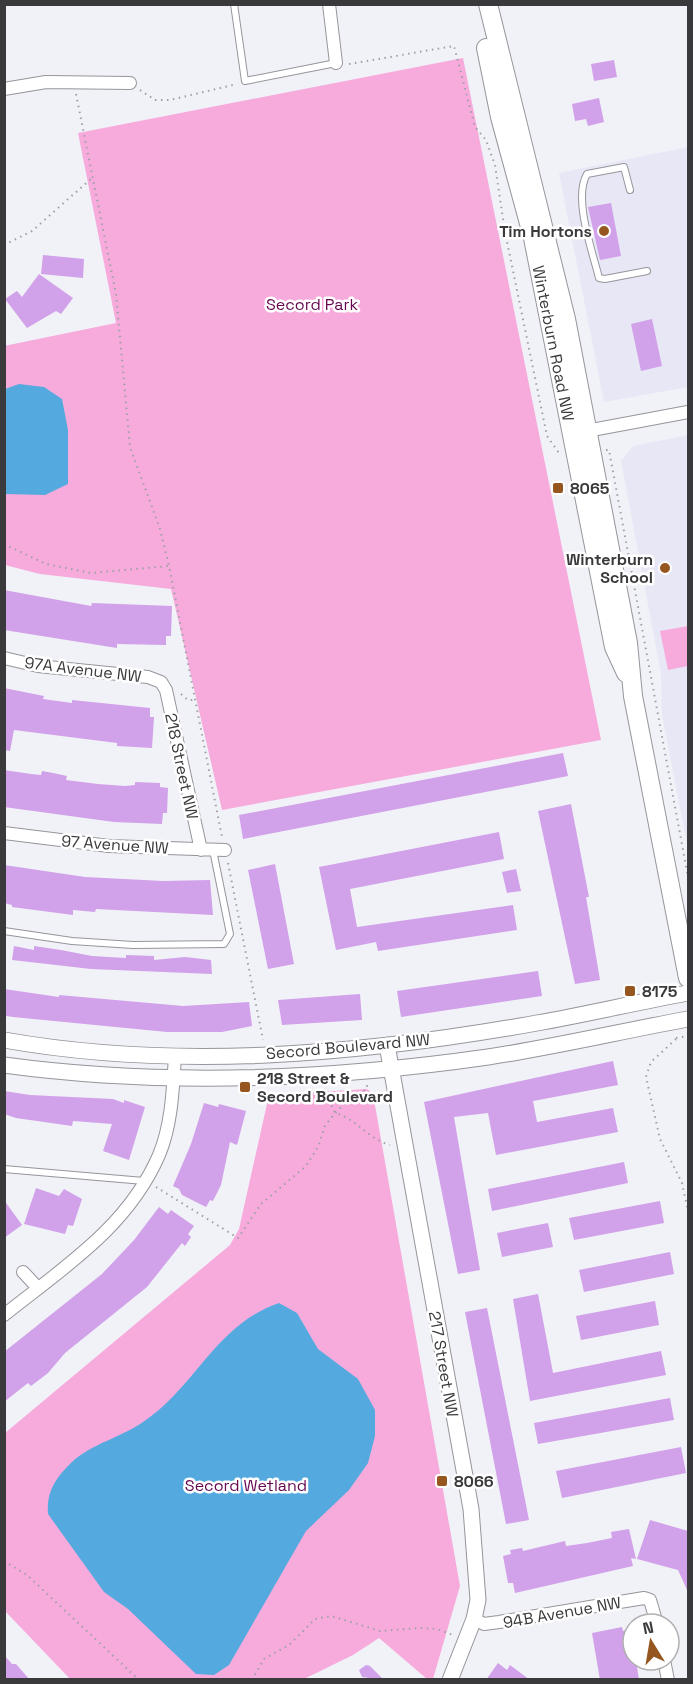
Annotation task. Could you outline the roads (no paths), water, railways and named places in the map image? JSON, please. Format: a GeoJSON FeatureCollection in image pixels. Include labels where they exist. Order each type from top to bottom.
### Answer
{"type":"FeatureCollection","features":[{"type":"Feature","properties":{"kind":"main road","name":"Winterburn Road NW"},"geometry":{"type":"LineString","coordinates":[[477,4],[500,117],[533,238],[628,643],[631,682],[688,978]]}},
{"type":"Feature","properties":{"kind":"main road","name":"Winterburn Road NW"},"geometry":{"type":"LineString","coordinates":[[488,4],[514,116],[540,209],[579,432]]}},
{"type":"Feature","properties":{"kind":"street"},"geometry":{"type":"LineString","coordinates":[[329,4],[336,63]]}},
{"type":"Feature","properties":{"kind":"street"},"geometry":{"type":"LineString","coordinates":[[4,88],[46,82],[130,83]]}},
{"type":"Feature","properties":{"kind":"street"},"geometry":{"type":"LineString","coordinates":[[579,432],[688,412]]}},
{"type":"Feature","properties":{"kind":"street","name":"97A Avenue NW"},"geometry":{"type":"LineString","coordinates":[[4,658],[38,666],[148,677],[162,682]]}},
{"type":"Feature","properties":{"kind":"street","name":"218 Street NW"},"geometry":{"type":"LineString","coordinates":[[162,682],[213,850]]}},
{"type":"Feature","properties":{"kind":"street","name":"97 Avenue NW"},"geometry":{"type":"LineString","coordinates":[[4,833],[109,846],[213,850]]}},
{"type":"Feature","properties":{"kind":"street","name":"Secord Boulevard NW"},"geometry":{"type":"LineString","coordinates":[[4,1040],[84,1050],[175,1055],[266,1053],[387,1045],[537,1023],[688,993]]}},
{"type":"Feature","properties":{"kind":"street","name":"Secord Boulevard NW"},"geometry":{"type":"LineString","coordinates":[[4,1065],[72,1074],[173,1079],[272,1077],[391,1070],[490,1056],[688,1019]]}},
{"type":"Feature","properties":{"kind":"street","name":"217 Street NW"},"geometry":{"type":"LineString","coordinates":[[387,1045],[471,1509],[478,1600],[474,1619],[450,1680]]}},
{"type":"Feature","properties":{"kind":"street"},"geometry":{"type":"LineString","coordinates":[[4,1315],[83,1254],[109,1230],[146,1181],[159,1153],[166,1130],[175,1055]]}},
{"type":"Feature","properties":{"kind":"street"},"geometry":{"type":"LineString","coordinates":[[23,1272],[38,1288]]}},
{"type":"Feature","properties":{"kind":"street","name":"94B Avenue NW"},"geometry":{"type":"LineString","coordinates":[[474,1619],[484,1624],[644,1598],[650,1600],[654,1612]]}},
{"type":"Feature","properties":{"kind":"lane"},"geometry":{"type":"LineString","coordinates":[[234,4],[245,81],[336,63]]}},
{"type":"Feature","properties":{"kind":"lane"},"geometry":{"type":"LineString","coordinates":[[630,190],[624,167],[587,174],[581,184],[581,200],[598,278],[605,279],[646,271]]}},
{"type":"Feature","properties":{"kind":"lane"},"geometry":{"type":"LineString","coordinates":[[4,932],[133,945],[224,944],[230,934],[213,850]]}},
{"type":"Feature","properties":{"kind":"lane"},"geometry":{"type":"LineString","coordinates":[[4,1169],[146,1181]]}},
{"type":"Feature","properties":{"kind":"water"},"geometry":{"type":"Polygon","coordinates":[[[19,384],[44,387],[62,399],[68,430],[68,484],[45,495],[5,494],[5,389],[19,384]]]}},
{"type":"Feature","properties":{"kind":"water"},"geometry":{"type":"Polygon","coordinates":[[[279,1303],[297,1313],[318,1349],[358,1379],[375,1410],[375,1436],[368,1463],[349,1490],[306,1531],[229,1665],[214,1675],[196,1674],[128,1609],[104,1592],[48,1514],[50,1492],[61,1473],[72,1462],[88,1450],[143,1422],[178,1392],[238,1326],[257,1313],[279,1303]]]}},
{"type":"Feature","properties":{"kind":"place","name":"Tim Hortons"},"geometry":{"type":"Point","coordinates":[604,231]}},
{"type":"Feature","properties":{"kind":"place","name":"8065"},"geometry":{"type":"Point","coordinates":[558,488]}},
{"type":"Feature","properties":{"kind":"place","name":"Winterburn School"},"geometry":{"type":"Point","coordinates":[665,568]}},
{"type":"Feature","properties":{"kind":"place","name":"8175"},"geometry":{"type":"Point","coordinates":[630,991]}},
{"type":"Feature","properties":{"kind":"place","name":"218 Street & Secord Boulevard"},"geometry":{"type":"Point","coordinates":[245,1087]}},
{"type":"Feature","properties":{"kind":"place","name":"8066"},"geometry":{"type":"Point","coordinates":[442,1481]}},
{"type":"Feature","properties":{"kind":"park label","name":"Secord Park"},"geometry":{"type":"Point","coordinates":[312,304]}},
{"type":"Feature","properties":{"kind":"park label","name":"Secord Wetland"},"geometry":{"type":"Point","coordinates":[246,1485]}}]}
